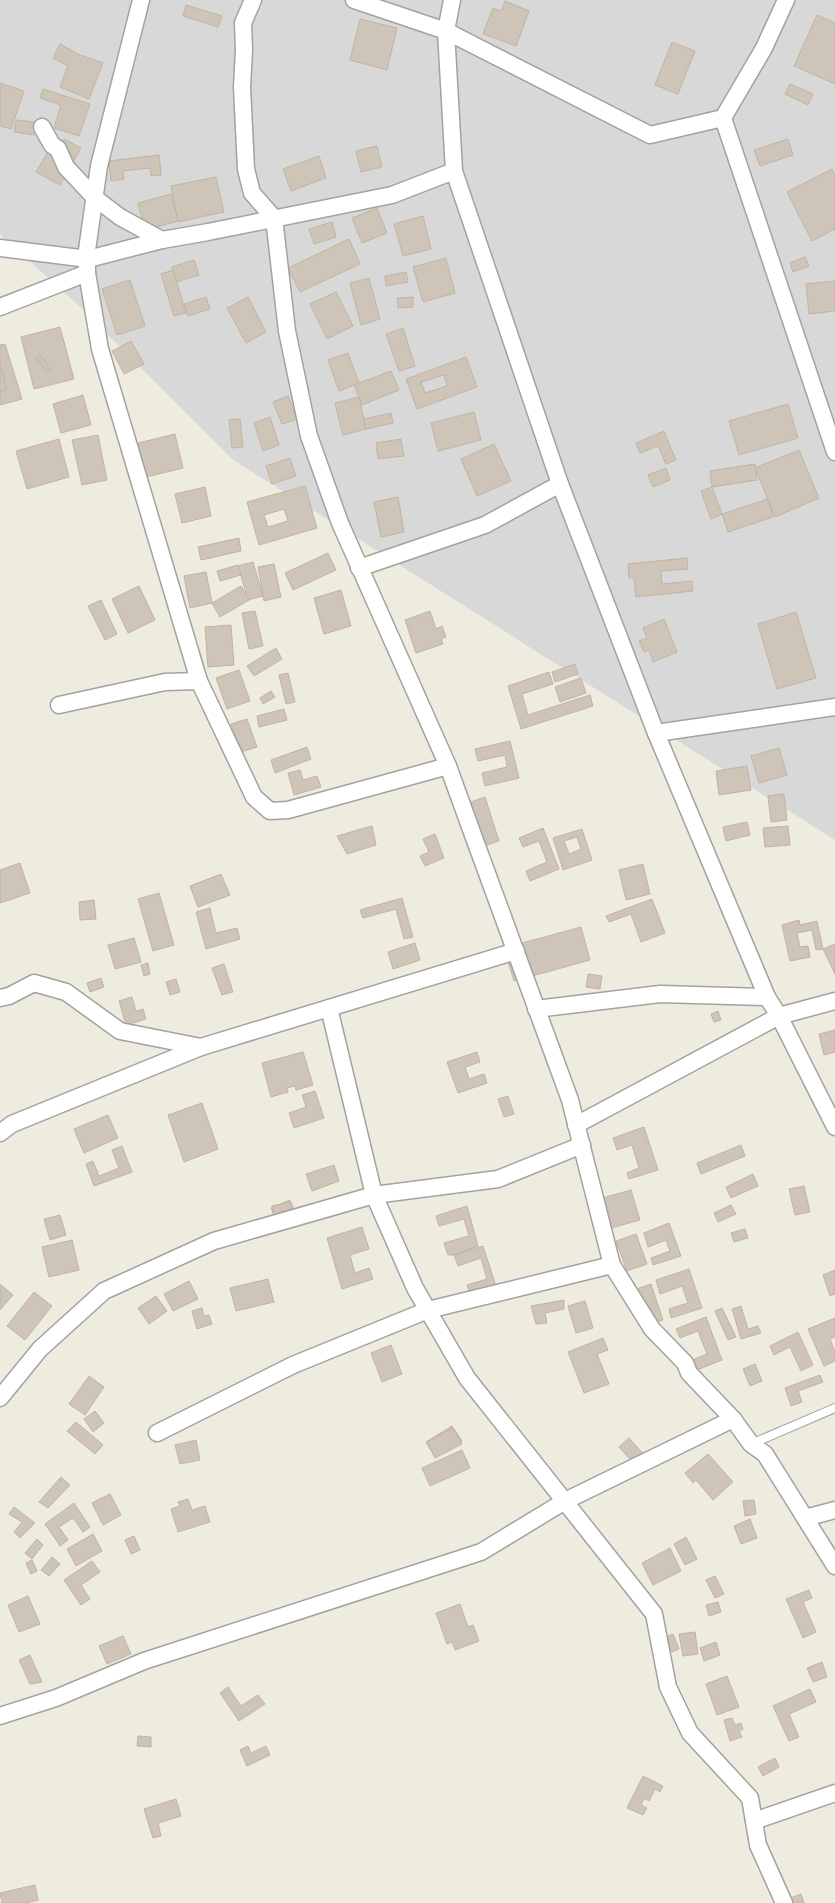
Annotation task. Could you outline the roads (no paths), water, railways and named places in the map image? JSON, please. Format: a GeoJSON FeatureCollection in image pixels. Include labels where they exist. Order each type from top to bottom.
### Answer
{"type":"FeatureCollection","features":[{"type":"Feature","properties":{"kind":"street"},"geometry":{"type":"LineString","coordinates":[[141,0],[99,166],[87,250],[88,266],[100,349],[199,681],[254,797],[270,811],[288,810],[448,766]]}},
{"type":"Feature","properties":{"kind":"street"},"geometry":{"type":"LineString","coordinates":[[253,0],[243,22],[242,87],[246,169],[252,193],[274,218],[287,331],[309,436],[340,523],[448,766],[516,951],[570,1100],[612,1265],[652,1329],[685,1363],[689,1374],[733,1419],[751,1444],[765,1454],[835,1566]]}},
{"type":"Feature","properties":{"kind":"street"},"geometry":{"type":"LineString","coordinates":[[354,0],[446,31],[650,135],[723,118],[764,48],[786,0]]}},
{"type":"Feature","properties":{"kind":"street"},"geometry":{"type":"LineString","coordinates":[[452,0],[446,31],[454,171],[560,484],[656,733],[767,997],[779,1016],[835,1127]]}},
{"type":"Feature","properties":{"kind":"street"},"geometry":{"type":"LineString","coordinates":[[723,118],[835,452]]}},
{"type":"Feature","properties":{"kind":"street"},"geometry":{"type":"LineString","coordinates":[[42,127],[52,145],[58,149],[66,167],[95,198],[120,217],[162,240]]}},
{"type":"Feature","properties":{"kind":"street"},"geometry":{"type":"LineString","coordinates":[[0,307],[88,266],[162,240],[392,195],[454,171]]}},
{"type":"Feature","properties":{"kind":"street"},"geometry":{"type":"LineString","coordinates":[[0,248],[88,266]]}},
{"type":"Feature","properties":{"kind":"street"},"geometry":{"type":"LineString","coordinates":[[359,568],[485,525],[560,484]]}},
{"type":"Feature","properties":{"kind":"street"},"geometry":{"type":"LineString","coordinates":[[59,705],[166,682],[199,681]]}},
{"type":"Feature","properties":{"kind":"street"},"geometry":{"type":"LineString","coordinates":[[656,733],[835,707]]}},
{"type":"Feature","properties":{"kind":"street"},"geometry":{"type":"LineString","coordinates":[[0,1133],[12,1124],[201,1047],[516,951]]}},
{"type":"Feature","properties":{"kind":"street"},"geometry":{"type":"LineString","coordinates":[[0,998],[9,996],[34,983],[66,992],[120,1031],[201,1047]]}},
{"type":"Feature","properties":{"kind":"street"},"geometry":{"type":"LineString","coordinates":[[536,1008],[660,994],[767,997]]}},
{"type":"Feature","properties":{"kind":"street"},"geometry":{"type":"LineString","coordinates":[[576,1125],[779,1016],[835,1002]]}},
{"type":"Feature","properties":{"kind":"street"},"geometry":{"type":"LineString","coordinates":[[329,1008],[374,1195],[415,1288],[467,1378],[654,1614],[668,1686],[690,1732],[750,1798],[758,1845],[784,1903]]}},
{"type":"Feature","properties":{"kind":"street"},"geometry":{"type":"LineString","coordinates":[[0,1398],[40,1349],[104,1291],[214,1241],[374,1195],[498,1179],[582,1145]]}},
{"type":"Feature","properties":{"kind":"street"},"geometry":{"type":"LineString","coordinates":[[157,1433],[293,1365],[428,1310],[612,1265]]}},
{"type":"Feature","properties":{"kind":"street"},"geometry":{"type":"LineString","coordinates":[[0,1716],[56,1698],[144,1661],[481,1552],[565,1501],[733,1419]]}},
{"type":"Feature","properties":{"kind":"street"},"geometry":{"type":"LineString","coordinates":[[805,1518],[835,1510]]}},
{"type":"Feature","properties":{"kind":"street"},"geometry":{"type":"LineString","coordinates":[[754,1821],[835,1793]]}},
{"type":"Feature","properties":{"kind":"lane"},"geometry":{"type":"LineString","coordinates":[[751,1444],[835,1408]]}}]}
